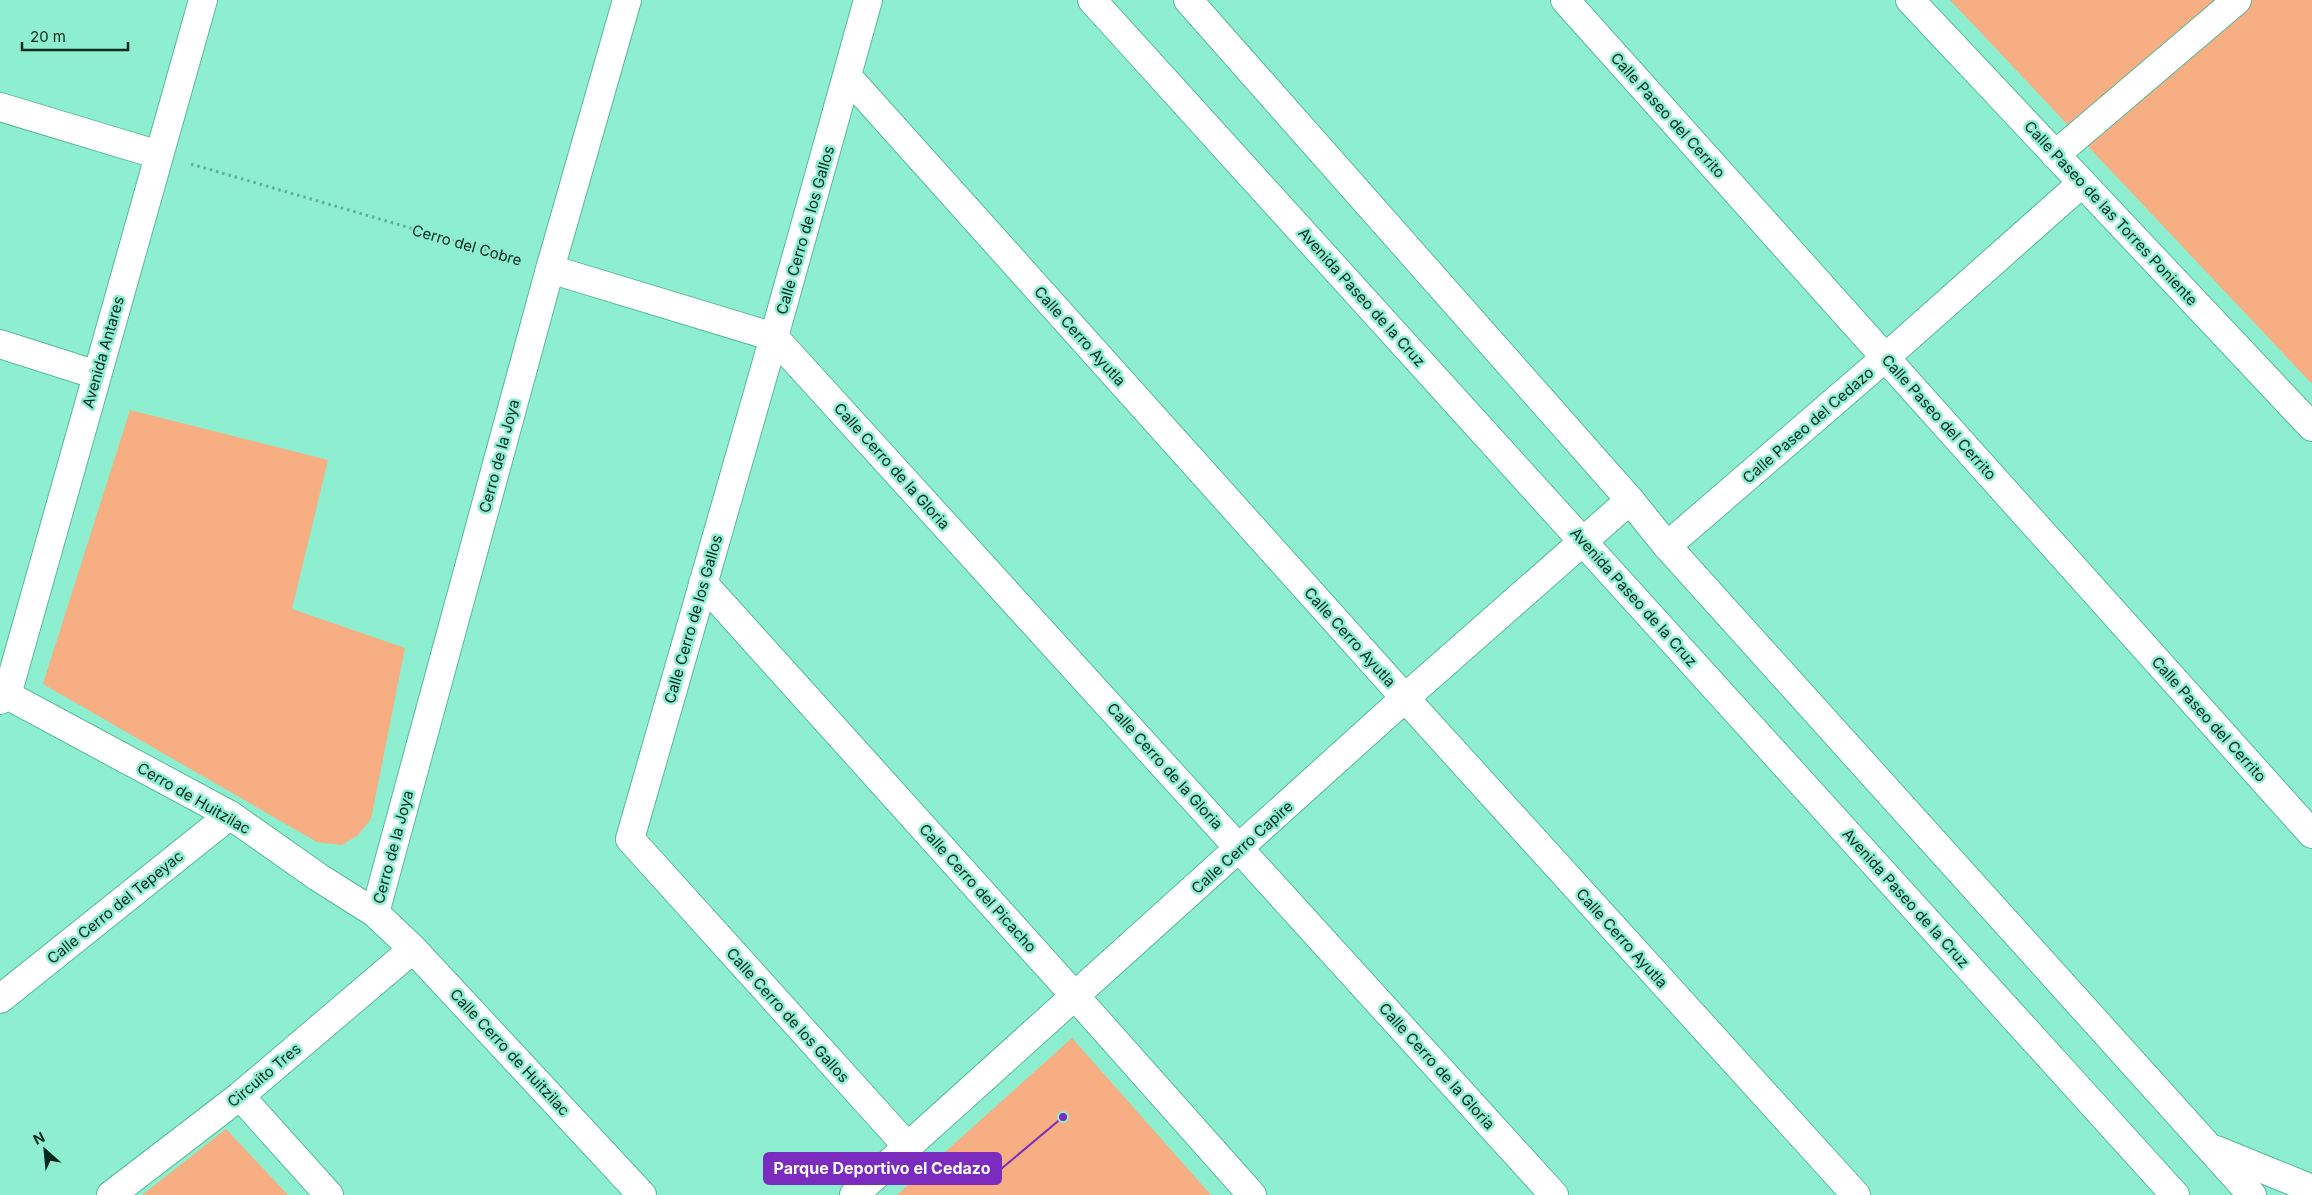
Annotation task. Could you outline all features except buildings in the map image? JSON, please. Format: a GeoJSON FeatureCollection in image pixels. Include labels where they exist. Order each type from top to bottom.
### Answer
{"type":"FeatureCollection","features":[{"type":"Feature","properties":{"kind":"street","name":"Avenida Antares"},"geometry":{"type":"LineString","coordinates":[[4,698],[203,0]]}},
{"type":"Feature","properties":{"kind":"street","name":"Cerro de la Joya"},"geometry":{"type":"LineString","coordinates":[[374,913],[550,269],[627,0]]}},
{"type":"Feature","properties":{"kind":"street","name":"Calle Cerro de los Gallos"},"geometry":{"type":"LineString","coordinates":[[868,0],[848,77],[630,839],[908,1147]]}},
{"type":"Feature","properties":{"kind":"street","name":"Avenida Paseo de la Cruz"},"geometry":{"type":"LineString","coordinates":[[1092,0],[1583,541],[2167,1190]]}},
{"type":"Feature","properties":{"kind":"street"},"geometry":{"type":"LineString","coordinates":[[1188,0],[1630,500],[1667,546],[2252,1195]]}},
{"type":"Feature","properties":{"kind":"street","name":"Calle Paseo del Cerrito"},"geometry":{"type":"LineString","coordinates":[[1564,0],[2312,834]]}},
{"type":"Feature","properties":{"kind":"street","name":"Calle Paseo de las Torres Poniente"},"geometry":{"type":"LineString","coordinates":[[1910,0],[2312,427]]}},
{"type":"Feature","properties":{"kind":"street"},"geometry":{"type":"LineString","coordinates":[[2055,155],[2237,0]]}},
{"type":"Feature","properties":{"kind":"street","name":"Calle Cerro Ayutla"},"geometry":{"type":"LineString","coordinates":[[848,77],[1405,698],[1856,1195]]}},
{"type":"Feature","properties":{"kind":"street"},"geometry":{"type":"LineString","coordinates":[[0,107],[159,155]]}},
{"type":"Feature","properties":{"kind":"street","name":"Calle Paseo del Cedazo"},"geometry":{"type":"LineString","coordinates":[[1667,546],[1886,357],[2082,183]]}},
{"type":"Feature","properties":{"kind":"street"},"geometry":{"type":"LineString","coordinates":[[550,269],[774,337]]}},
{"type":"Feature","properties":{"kind":"street","name":"Calle Cerro de la Gloria"},"geometry":{"type":"LineString","coordinates":[[774,337],[1554,1195]]}},
{"type":"Feature","properties":{"kind":"street"},"geometry":{"type":"LineString","coordinates":[[0,344],[97,375]]}},
{"type":"Feature","properties":{"kind":"street","name":"Calle Cerro Capire"},"geometry":{"type":"LineString","coordinates":[[854,1195],[1240,849],[1405,698],[1630,500]]}},
{"type":"Feature","properties":{"kind":"street","name":"Calle Cerro del Picacho"},"geometry":{"type":"LineString","coordinates":[[703,583],[1076,996],[1252,1195]]}},
{"type":"Feature","properties":{"kind":"street","name":"Cerro de Huitzilac"},"geometry":{"type":"LineString","coordinates":[[4,698],[230,815],[318,877],[374,913]]}},
{"type":"Feature","properties":{"kind":"street","name":"Calle Cerro del Tepeyac"},"geometry":{"type":"LineString","coordinates":[[0,999],[230,815]]}},
{"type":"Feature","properties":{"kind":"street","name":"Calle Cerro de Huitzilac"},"geometry":{"type":"LineString","coordinates":[[374,913],[413,948],[642,1195]]}},
{"type":"Feature","properties":{"kind":"street","name":"Circuito Tres"},"geometry":{"type":"LineString","coordinates":[[111,1195],[240,1096],[413,948]]}},
{"type":"Feature","properties":{"kind":"street"},"geometry":{"type":"LineString","coordinates":[[240,1096],[329,1195]]}},
{"type":"Feature","properties":{"kind":"street"},"geometry":{"type":"LineString","coordinates":[[2206,1146],[2312,1189]]}},
{"type":"Feature","properties":{"kind":"path","name":"Cerro del Cobre"},"geometry":{"type":"LineString","coordinates":[[159,155],[550,269]]}},
{"type":"Feature","properties":{"kind":"shaded area"},"geometry":{"type":"Polygon","coordinates":[[[1950,0],[2312,0],[2312,384],[1950,0]]]}},
{"type":"Feature","properties":{"kind":"shaded area"},"geometry":{"type":"Polygon","coordinates":[[[130,410],[328,460],[292,609],[405,648],[371,819],[358,835],[342,845],[317,842],[43,684],[130,410]]]}},
{"type":"Feature","properties":{"kind":"shaded area"},"geometry":{"type":"Polygon","coordinates":[[[1072,1038],[1211,1195],[897,1195],[1072,1038]]]}},
{"type":"Feature","properties":{"kind":"shaded area"},"geometry":{"type":"Polygon","coordinates":[[[226,1129],[288,1195],[142,1195],[226,1129]]]}},
{"type":"Feature","properties":{"kind":"place","name":"Parque Deportivo el Cedazo"},"geometry":{"type":"Point","coordinates":[1063,1117]}}]}
